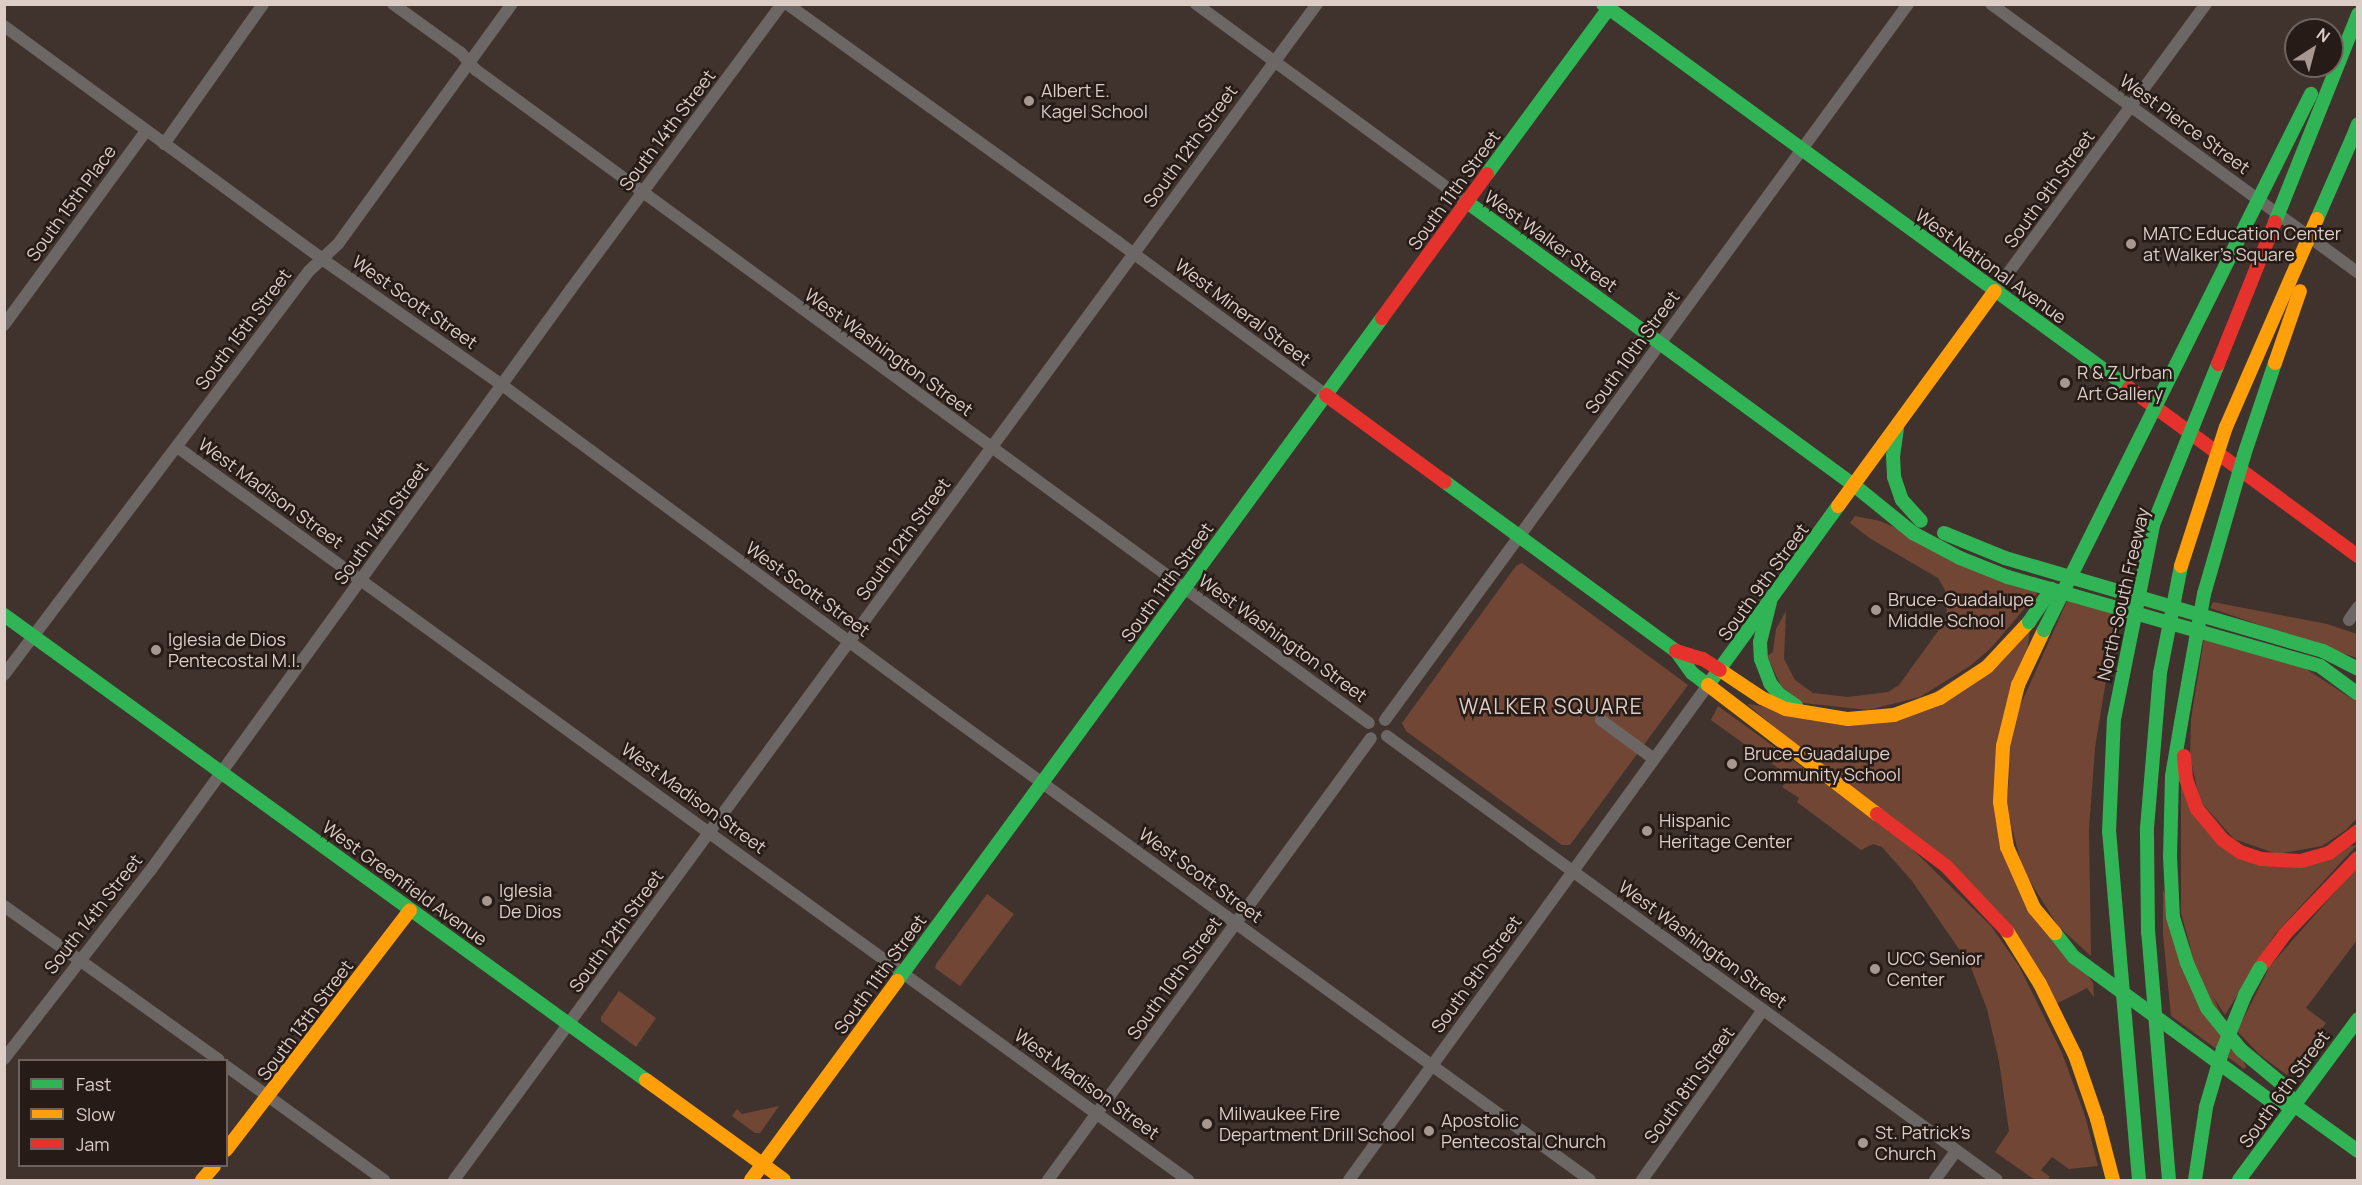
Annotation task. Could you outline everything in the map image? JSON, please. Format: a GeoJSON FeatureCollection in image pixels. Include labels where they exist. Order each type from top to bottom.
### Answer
{"type":"FeatureCollection","features":[{"type":"Feature","properties":{"kind":"main road"},"geometry":{"type":"LineString","coordinates":[[2344,28],[2356,4]]}},
{"type":"Feature","properties":{"kind":"main road","name":"West National Avenue"},"geometry":{"type":"LineString","coordinates":[[1608,6],[2358,556]]}},
{"type":"Feature","properties":{"kind":"main road","name":"South 11th Street"},"geometry":{"type":"LineString","coordinates":[[751,1180],[1608,6]]}},
{"type":"Feature","properties":{"kind":"main road","name":"North-South Freeway"},"geometry":{"type":"LineString","coordinates":[[2139,1180],[2109,832],[2114,719],[2152,525],[2358,14]]}},
{"type":"Feature","properties":{"kind":"main road"},"geometry":{"type":"LineString","coordinates":[[2294,1105],[2271,1101],[2074,957],[2034,908],[2007,847],[2000,802],[2003,746],[2018,685],[2093,529],[2319,78]]}},
{"type":"Feature","properties":{"kind":"main road"},"geometry":{"type":"LineString","coordinates":[[2169,1180],[2148,932],[2147,828],[2160,673],[2183,553],[2226,427],[2358,124]]}},
{"type":"Feature","properties":{"kind":"main road"},"geometry":{"type":"LineString","coordinates":[[2352,139],[2244,455],[2204,594],[2172,776],[2170,844],[2176,927],[2187,963],[2207,1008],[2241,1050],[2283,1085],[2294,1105],[2358,1151]]}},
{"type":"Feature","properties":{"kind":"main road","name":"West Walker Street"},"geometry":{"type":"LineString","coordinates":[[1467,202],[1855,486]]}},
{"type":"Feature","properties":{"kind":"main road","name":"South 9th Street"},"geometry":{"type":"LineString","coordinates":[[1708,686],[1995,291]]}},
{"type":"Feature","properties":{"kind":"main road","name":"West Mineral Street"},"geometry":{"type":"LineString","coordinates":[[1326,395],[1676,651],[1692,673],[1708,686],[1947,866],[2005,928],[2040,984],[2075,1055],[2114,1180]]}},
{"type":"Feature","properties":{"kind":"main road"},"geometry":{"type":"LineString","coordinates":[[1897,428],[1893,456],[1894,477],[1902,500],[1921,521]]}},
{"type":"Feature","properties":{"kind":"main road"},"geometry":{"type":"LineString","coordinates":[[1855,486],[1962,542],[2005,558],[2323,651],[2358,669]]}},
{"type":"Feature","properties":{"kind":"main road"},"geometry":{"type":"LineString","coordinates":[[1855,486],[1913,533],[1960,558],[2008,577],[2320,666],[2358,694]]}},
{"type":"Feature","properties":{"kind":"main road","name":"West Mineral Street"},"geometry":{"type":"LineString","coordinates":[[1676,651],[1703,658],[1762,698],[1785,709],[1848,719],[1894,715],[1940,698],[1987,667],[2029,622],[2093,529]]}},
{"type":"Feature","properties":{"kind":"main road"},"geometry":{"type":"LineString","coordinates":[[1770,602],[1760,642],[1761,659],[1770,682],[1779,694],[1807,713]]}},
{"type":"Feature","properties":{"kind":"main road","name":"West Greenfield Avenue"},"geometry":{"type":"LineString","coordinates":[[4,615],[783,1180]]}},
{"type":"Feature","properties":{"kind":"main road"},"geometry":{"type":"LineString","coordinates":[[2181,723],[2186,779],[2197,809],[2212,830],[2240,852],[2261,859],[2301,861],[2329,853],[2358,831]]}},
{"type":"Feature","properties":{"kind":"main road"},"geometry":{"type":"LineString","coordinates":[[2194,1180],[2206,1107],[2223,1049],[2245,995],[2260,968],[2285,934],[2358,858]]}},
{"type":"Feature","properties":{"kind":"main road","name":"South 13th Street"},"geometry":{"type":"LineString","coordinates":[[228,1148],[269,1097],[410,910]]}},
{"type":"Feature","properties":{"kind":"main road","name":"South 6th Street"},"geometry":{"type":"LineString","coordinates":[[2239,1180],[2358,1019]]}},
{"type":"Feature","properties":{"kind":"main road"},"geometry":{"type":"LineString","coordinates":[[202,1180],[213,1167]]}},
{"type":"Feature","properties":{"kind":"street"},"geometry":{"type":"LineString","coordinates":[[164,144],[263,4]]}},
{"type":"Feature","properties":{"kind":"street","name":"West Washington Street"},"geometry":{"type":"LineString","coordinates":[[393,4],[461,53],[469,62],[642,193],[990,449],[1369,723]]}},
{"type":"Feature","properties":{"kind":"street","name":"South 15th Street"},"geometry":{"type":"LineString","coordinates":[[4,675],[309,271],[338,244],[512,4]]}},
{"type":"Feature","properties":{"kind":"street","name":"South 14th Street"},"geometry":{"type":"LineString","coordinates":[[4,1059],[150,871],[502,385],[782,4]]}},
{"type":"Feature","properties":{"kind":"street","name":"West Mineral Street"},"geometry":{"type":"LineString","coordinates":[[787,4],[1326,395]]}},
{"type":"Feature","properties":{"kind":"street","name":"West Walker Street"},"geometry":{"type":"LineString","coordinates":[[1196,4],[1467,202]]}},
{"type":"Feature","properties":{"kind":"street","name":"South 12th Street"},"geometry":{"type":"LineString","coordinates":[[454,1180],[1317,4]]}},
{"type":"Feature","properties":{"kind":"street","name":"South 10th Street"},"geometry":{"type":"LineString","coordinates":[[1385,720],[1908,4]]}},
{"type":"Feature","properties":{"kind":"street","name":"West Pierce Street"},"geometry":{"type":"LineString","coordinates":[[1991,4],[2358,273]]}},
{"type":"Feature","properties":{"kind":"street","name":"South 9th Street"},"geometry":{"type":"LineString","coordinates":[[1995,291],[2206,4]]}},
{"type":"Feature","properties":{"kind":"street","name":"West Scott Street"},"geometry":{"type":"LineString","coordinates":[[4,26],[322,259],[502,385],[850,642],[1590,1180]]}},
{"type":"Feature","properties":{"kind":"street","name":"South 15th Place"},"geometry":{"type":"LineString","coordinates":[[4,325],[146,131]]}},
{"type":"Feature","properties":{"kind":"street","name":"West Madison Street"},"geometry":{"type":"LineString","coordinates":[[177,447],[1188,1180]]}},
{"type":"Feature","properties":{"kind":"street"},"geometry":{"type":"LineString","coordinates":[[2349,620],[2358,607]]}},
{"type":"Feature","properties":{"kind":"street","name":"South 9th Street"},"geometry":{"type":"LineString","coordinates":[[1348,1180],[1708,686]]}},
{"type":"Feature","properties":{"kind":"street"},"geometry":{"type":"LineString","coordinates":[[1374,719],[1385,720],[1389,726],[1387,736],[1381,740],[1371,738],[1367,730],[1369,723],[1374,719]]}},
{"type":"Feature","properties":{"kind":"street"},"geometry":{"type":"LineString","coordinates":[[1601,720],[1654,759]]}},
{"type":"Feature","properties":{"kind":"street","name":"West Washington Street"},"geometry":{"type":"LineString","coordinates":[[1387,736],[1997,1180]]}},
{"type":"Feature","properties":{"kind":"street","name":"South 10th Street"},"geometry":{"type":"LineString","coordinates":[[1048,1180],[1371,738]]}},
{"type":"Feature","properties":{"kind":"street"},"geometry":{"type":"LineString","coordinates":[[4,906],[218,1059]]}},
{"type":"Feature","properties":{"kind":"street","name":"South 8th Street"},"geometry":{"type":"LineString","coordinates":[[1642,1180],[1763,1010]]}},
{"type":"Feature","properties":{"kind":"street"},"geometry":{"type":"LineString","coordinates":[[228,1067],[384,1180]]}},
{"type":"Feature","properties":{"kind":"street"},"geometry":{"type":"LineString","coordinates":[[1935,1180],[1956,1151]]}},
{"type":"Feature","properties":{"kind":"shaded area"},"geometry":{"type":"Polygon","coordinates":[[[1855,516],[1880,521],[2040,590],[1991,648],[1970,666],[1920,697],[1868,710],[1803,703],[1781,686],[1767,656],[1773,652],[1776,629],[1786,611],[1784,659],[1795,680],[1813,693],[1848,697],[1888,692],[1899,685],[1941,627],[1947,614],[1945,590],[1938,578],[1871,539],[1850,523],[1855,516]]]}},
{"type":"Feature","properties":{"kind":"shaded area"},"geometry":{"type":"Polygon","coordinates":[[[1522,563],[1688,685],[1570,845],[1562,845],[1406,731],[1402,723],[1516,566],[1522,563]]]}},
{"type":"Feature","properties":{"kind":"shaded area"},"geometry":{"type":"Polygon","coordinates":[[[2068,599],[2117,613],[2095,748],[2089,829],[2091,956],[2058,926],[2023,870],[2006,805],[2016,715],[2068,599]]]}},
{"type":"Feature","properties":{"kind":"shaded area"},"geometry":{"type":"Polygon","coordinates":[[[2213,602],[2327,624],[2357,634],[2357,658],[2210,608],[2213,602]]]}},
{"type":"Feature","properties":{"kind":"shaded area"},"geometry":{"type":"Polygon","coordinates":[[[2030,631],[1999,843],[2093,983],[2094,997],[2087,988],[2056,1004],[2001,917],[1747,704],[1888,722],[2030,631]]]}},
{"type":"Feature","properties":{"kind":"shaded area"},"geometry":{"type":"Polygon","coordinates":[[[2204,638],[2303,667],[2357,702],[2357,818],[2346,830],[2322,846],[2277,854],[2234,839],[2200,801],[2190,757],[2191,719],[2204,638]]]}},
{"type":"Feature","properties":{"kind":"shaded area"},"geometry":{"type":"Polygon","coordinates":[[[1718,706],[1903,840],[1991,926],[2019,966],[2062,1053],[2085,1116],[2098,1166],[2069,1169],[2052,1157],[2041,1170],[2050,1177],[2047,1180],[2035,1180],[1995,1152],[2009,1131],[1999,1061],[1987,1009],[1970,965],[1912,881],[1882,847],[1873,844],[1861,850],[1797,802],[1799,798],[1782,787],[1788,780],[1780,774],[1782,771],[1711,720],[1718,706]]]}},
{"type":"Feature","properties":{"kind":"shaded area"},"geometry":{"type":"Polygon","coordinates":[[[2181,778],[2250,862],[2357,845],[2275,934],[2225,1015],[2210,992],[2192,953],[2181,913],[2181,778]]]}},
{"type":"Feature","properties":{"kind":"shaded area"},"geometry":{"type":"Polygon","coordinates":[[[2357,867],[2357,940],[2306,1008],[2326,1023],[2287,1075],[2260,1055],[2237,1031],[2270,966],[2357,867]]]}},
{"type":"Feature","properties":{"kind":"shaded area"},"geometry":{"type":"Polygon","coordinates":[[[2163,890],[2246,1067],[2244,1069],[2171,1016],[2163,934],[2163,890]]]}},
{"type":"Feature","properties":{"kind":"shaded area"},"geometry":{"type":"Polygon","coordinates":[[[987,894],[1014,914],[960,986],[935,968],[936,964],[987,894]]]}},
{"type":"Feature","properties":{"kind":"shaded area"},"geometry":{"type":"Polygon","coordinates":[[[619,991],[656,1018],[636,1047],[601,1021],[601,1017],[619,991]]]}},
{"type":"Feature","properties":{"kind":"shaded area"},"geometry":{"type":"Polygon","coordinates":[[[779,1106],[760,1133],[755,1133],[732,1116],[737,1109],[742,1114],[779,1106]]]}},
{"type":"Feature","properties":{"kind":"traffic: fast"},"geometry":{"type":"LineString","coordinates":[[1603,4],[2129,388]]}},
{"type":"Feature","properties":{"kind":"traffic: fast"},"geometry":{"type":"LineString","coordinates":[[1487,174],[1608,9]]}},
{"type":"Feature","properties":{"kind":"traffic: fast"},"geometry":{"type":"LineString","coordinates":[[2275,222],[2358,14]]}},
{"type":"Feature","properties":{"kind":"traffic: fast"},"geometry":{"type":"LineString","coordinates":[[2044,630],[2311,94]]}},
{"type":"Feature","properties":{"kind":"traffic: fast"},"geometry":{"type":"LineString","coordinates":[[2352,139],[2358,124]]}},
{"type":"Feature","properties":{"kind":"traffic: fast"},"geometry":{"type":"LineString","coordinates":[[2317,219],[2352,139]]}},
{"type":"Feature","properties":{"kind":"traffic: fast"},"geometry":{"type":"LineString","coordinates":[[1467,202],[1855,486]]}},
{"type":"Feature","properties":{"kind":"traffic: fast"},"geometry":{"type":"LineString","coordinates":[[897,981],[1382,318]]}},
{"type":"Feature","properties":{"kind":"traffic: fast"},"geometry":{"type":"LineString","coordinates":[[2181,723],[2204,594],[2244,455],[2275,363]]}},
{"type":"Feature","properties":{"kind":"traffic: fast"},"geometry":{"type":"LineString","coordinates":[[2139,1180],[2109,832],[2114,719],[2153,525],[2218,364]]}},
{"type":"Feature","properties":{"kind":"traffic: fast"},"geometry":{"type":"LineString","coordinates":[[1897,428],[1893,456],[1894,477],[1902,500],[1921,521]]}},
{"type":"Feature","properties":{"kind":"traffic: fast"},"geometry":{"type":"LineString","coordinates":[[1445,482],[1676,651],[1692,673],[1708,685],[1838,506]]}},
{"type":"Feature","properties":{"kind":"traffic: fast"},"geometry":{"type":"LineString","coordinates":[[1855,486],[1913,533],[1960,558],[2008,577],[2320,666],[2358,694]]}},
{"type":"Feature","properties":{"kind":"traffic: fast"},"geometry":{"type":"LineString","coordinates":[[1944,533],[2005,558],[2323,651],[2358,669]]}},
{"type":"Feature","properties":{"kind":"traffic: fast"},"geometry":{"type":"LineString","coordinates":[[2169,1180],[2148,932],[2147,828],[2160,673],[2181,566]]}},
{"type":"Feature","properties":{"kind":"traffic: fast"},"geometry":{"type":"LineString","coordinates":[[2029,622],[2051,589]]}},
{"type":"Feature","properties":{"kind":"traffic: fast"},"geometry":{"type":"LineString","coordinates":[[1770,602],[1760,642],[1761,659],[1770,683],[1779,694],[1796,706]]}},
{"type":"Feature","properties":{"kind":"traffic: fast"},"geometry":{"type":"LineString","coordinates":[[4,615],[646,1080]]}},
{"type":"Feature","properties":{"kind":"traffic: fast"},"geometry":{"type":"LineString","coordinates":[[2181,723],[2172,776],[2170,856],[2173,917],[2187,963],[2207,1008],[2241,1050],[2283,1085],[2294,1105]]}},
{"type":"Feature","properties":{"kind":"traffic: fast"},"geometry":{"type":"LineString","coordinates":[[2055,933],[2074,957],[2271,1101],[2294,1105]]}},
{"type":"Feature","properties":{"kind":"traffic: fast"},"geometry":{"type":"LineString","coordinates":[[2195,1180],[2206,1107],[2223,1049],[2245,995],[2260,968]]}},
{"type":"Feature","properties":{"kind":"traffic: fast"},"geometry":{"type":"LineString","coordinates":[[2239,1180],[2358,1019]]}},
{"type":"Feature","properties":{"kind":"traffic: fast"},"geometry":{"type":"LineString","coordinates":[[2294,1105],[2358,1151]]}},
{"type":"Feature","properties":{"kind":"traffic: slow"},"geometry":{"type":"LineString","coordinates":[[2181,566],[2226,427],[2317,219]]}},
{"type":"Feature","properties":{"kind":"traffic: slow"},"geometry":{"type":"LineString","coordinates":[[1838,506],[1995,291]]}},
{"type":"Feature","properties":{"kind":"traffic: slow"},"geometry":{"type":"LineString","coordinates":[[2275,363],[2300,291]]}},
{"type":"Feature","properties":{"kind":"traffic: slow"},"geometry":{"type":"LineString","coordinates":[[1720,670],[1762,698],[1786,709],[1848,719],[1894,715],[1940,698],[1987,667],[2029,622]]}},
{"type":"Feature","properties":{"kind":"traffic: slow"},"geometry":{"type":"LineString","coordinates":[[2044,630],[2018,685],[2003,746],[2000,802],[2007,847],[2034,908],[2055,933]]}},
{"type":"Feature","properties":{"kind":"traffic: slow"},"geometry":{"type":"LineString","coordinates":[[1708,685],[1877,814]]}},
{"type":"Feature","properties":{"kind":"traffic: slow"},"geometry":{"type":"LineString","coordinates":[[228,1147],[410,910]]}},
{"type":"Feature","properties":{"kind":"traffic: slow"},"geometry":{"type":"LineString","coordinates":[[2007,931],[2040,984],[2075,1055],[2097,1119],[2113,1180]]}},
{"type":"Feature","properties":{"kind":"traffic: slow"},"geometry":{"type":"LineString","coordinates":[[751,1180],[897,981]]}},
{"type":"Feature","properties":{"kind":"traffic: slow"},"geometry":{"type":"LineString","coordinates":[[646,1080],[784,1180]]}},
{"type":"Feature","properties":{"kind":"traffic: slow"},"geometry":{"type":"LineString","coordinates":[[202,1180],[213,1167]]}},
{"type":"Feature","properties":{"kind":"traffic: jam"},"geometry":{"type":"LineString","coordinates":[[1382,318],[1487,174]]}},
{"type":"Feature","properties":{"kind":"traffic: jam"},"geometry":{"type":"LineString","coordinates":[[2218,364],[2275,222]]}},
{"type":"Feature","properties":{"kind":"traffic: jam"},"geometry":{"type":"LineString","coordinates":[[2129,388],[2358,556]]}},
{"type":"Feature","properties":{"kind":"traffic: jam"},"geometry":{"type":"LineString","coordinates":[[1326,395],[1445,482]]}},
{"type":"Feature","properties":{"kind":"traffic: jam"},"geometry":{"type":"LineString","coordinates":[[1676,651],[1703,659],[1720,670]]}},
{"type":"Feature","properties":{"kind":"traffic: jam"},"geometry":{"type":"LineString","coordinates":[[2184,756],[2186,779],[2197,809],[2223,840],[2240,852],[2261,859],[2301,861],[2329,853],[2358,831]]}},
{"type":"Feature","properties":{"kind":"traffic: jam"},"geometry":{"type":"LineString","coordinates":[[1877,814],[1946,866],[2007,931]]}},
{"type":"Feature","properties":{"kind":"traffic: jam"},"geometry":{"type":"LineString","coordinates":[[2260,968],[2285,934],[2358,858]]}},
{"type":"Feature","properties":{"kind":"place","name":"Albert E. Kagel School"},"geometry":{"type":"Point","coordinates":[1029,101]}},
{"type":"Feature","properties":{"kind":"place","name":"MATC Education Center at Walker's Square"},"geometry":{"type":"Point","coordinates":[2131,244]}},
{"type":"Feature","properties":{"kind":"place","name":"R & Z Urban Art Gallery"},"geometry":{"type":"Point","coordinates":[2065,383]}},
{"type":"Feature","properties":{"kind":"place","name":"Bruce-Guadalupe Middle School"},"geometry":{"type":"Point","coordinates":[1876,610]}},
{"type":"Feature","properties":{"kind":"place","name":"Iglesia de Dios Pentecostal M.I."},"geometry":{"type":"Point","coordinates":[156,650]}},
{"type":"Feature","properties":{"kind":"place","name":"Bruce-Guadalupe Community School"},"geometry":{"type":"Point","coordinates":[1732,764]}},
{"type":"Feature","properties":{"kind":"place","name":"Hispanic Heritage Center"},"geometry":{"type":"Point","coordinates":[1647,831]}},
{"type":"Feature","properties":{"kind":"place","name":"Iglesia De Dios"},"geometry":{"type":"Point","coordinates":[487,901]}},
{"type":"Feature","properties":{"kind":"place","name":"UCC Senior Center"},"geometry":{"type":"Point","coordinates":[1875,969]}},
{"type":"Feature","properties":{"kind":"place","name":"Milwaukee Fire Department Drill School"},"geometry":{"type":"Point","coordinates":[1207,1124]}},
{"type":"Feature","properties":{"kind":"place","name":"Apostolic Pentecostal Church"},"geometry":{"type":"Point","coordinates":[1429,1131]}},
{"type":"Feature","properties":{"kind":"place","name":"St. Patrick's Church"},"geometry":{"type":"Point","coordinates":[1863,1143]}},
{"type":"Feature","properties":{"kind":"district","name":"WALKER SQUARE"},"geometry":{"type":"Point","coordinates":[1551,706]}}]}
